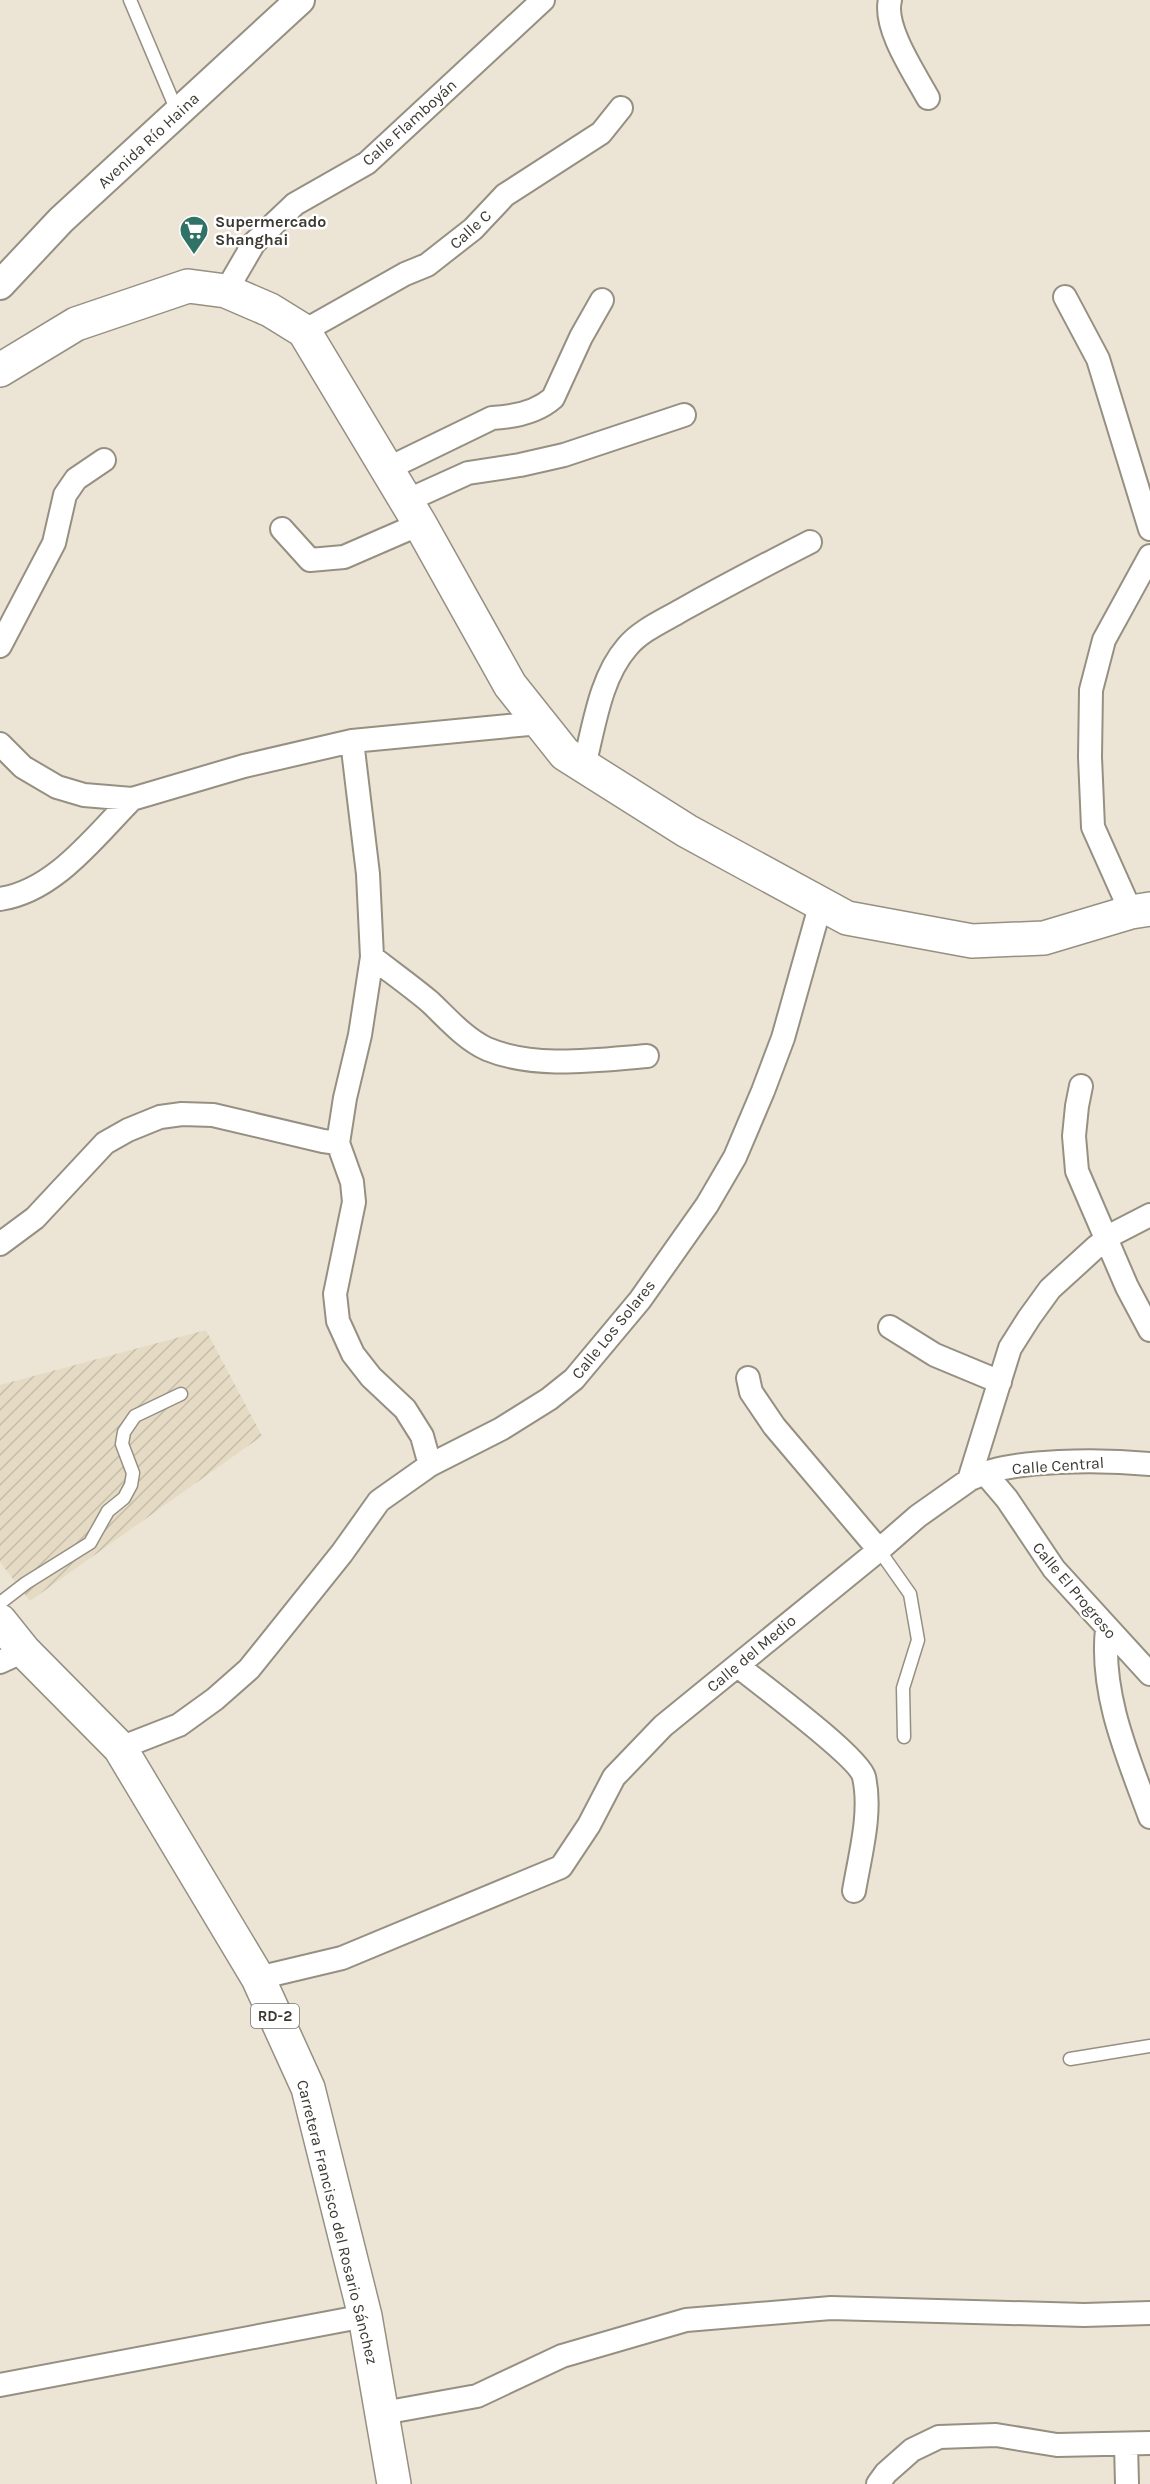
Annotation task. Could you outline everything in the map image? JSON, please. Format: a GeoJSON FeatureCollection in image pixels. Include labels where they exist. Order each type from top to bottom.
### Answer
{"type":"FeatureCollection","features":[{"type":"Feature","properties":{"kind":"main road"},"geometry":{"type":"LineString","coordinates":[[0,370],[76,324],[188,286],[226,291],[270,310],[304,331],[413,512],[510,685],[565,754],[687,831],[848,918],[972,941],[1044,938],[1140,911]]}},
{"type":"Feature","properties":{"kind":"main road","name":"Carretera Francisco del Rosario Sánchez"},"geometry":{"type":"LineString","coordinates":[[0,1621],[12,1657],[120,1748],[258,1978],[308,2088],[365,2316],[394,2484]]}},
{"type":"Feature","properties":{"kind":"street","name":"Avenida Río Haina"},"geometry":{"type":"LineString","coordinates":[[0,285],[61,220],[300,0]]}},
{"type":"Feature","properties":{"kind":"street","name":"Calle Flamboyán"},"geometry":{"type":"LineString","coordinates":[[226,291],[254,243],[295,204],[367,163],[543,0]]}},
{"type":"Feature","properties":{"kind":"street"},"geometry":{"type":"LineString","coordinates":[[890,0],[890,17],[898,44],[928,98]]}},
{"type":"Feature","properties":{"kind":"street","name":"Calle C"},"geometry":{"type":"LineString","coordinates":[[304,331],[405,274],[427,265],[473,229],[506,195],[601,134],[621,108]]}},
{"type":"Feature","properties":{"kind":"street"},"geometry":{"type":"LineString","coordinates":[[1065,297],[1098,359],[1150,529]]}},
{"type":"Feature","properties":{"kind":"street"},"geometry":{"type":"LineString","coordinates":[[387,469],[492,418],[511,417],[546,404],[553,398],[581,337],[602,300]]}},
{"type":"Feature","properties":{"kind":"street"},"geometry":{"type":"LineString","coordinates":[[282,530],[310,560],[344,557],[468,473],[564,455],[684,415]]}},
{"type":"Feature","properties":{"kind":"street"},"geometry":{"type":"LineString","coordinates":[[0,646],[54,543],[65,495],[76,479],[104,460]]}},
{"type":"Feature","properties":{"kind":"street"},"geometry":{"type":"LineString","coordinates":[[584,766],[602,697],[612,671],[628,646],[656,625],[717,590],[810,542]]}},
{"type":"Feature","properties":{"kind":"street"},"geometry":{"type":"LineString","coordinates":[[1140,911],[1093,827],[1090,756],[1091,690],[1104,640],[1150,556]]}},
{"type":"Feature","properties":{"kind":"street"},"geometry":{"type":"LineString","coordinates":[[0,744],[23,767],[57,787],[84,795],[132,799],[244,766],[352,741],[540,723]]}},
{"type":"Feature","properties":{"kind":"street"},"geometry":{"type":"LineString","coordinates":[[352,741],[368,874],[372,957],[360,1035],[345,1098],[339,1143],[352,1182],[354,1202],[336,1294],[338,1321],[353,1354],[371,1377],[405,1409],[422,1436],[429,1465]]}},
{"type":"Feature","properties":{"kind":"street"},"geometry":{"type":"LineString","coordinates":[[0,899],[15,897],[67,865],[132,799]]}},
{"type":"Feature","properties":{"kind":"street","name":"Calle Los Solares"},"geometry":{"type":"LineString","coordinates":[[120,1748],[179,1725],[215,1699],[249,1669],[342,1553],[379,1501],[429,1465],[501,1429],[549,1399],[574,1379],[640,1300],[707,1205],[735,1157],[783,1038],[821,903]]}},
{"type":"Feature","properties":{"kind":"street"},"geometry":{"type":"LineString","coordinates":[[372,957],[485,1048],[513,1057],[549,1060],[647,1056]]}},
{"type":"Feature","properties":{"kind":"street"},"geometry":{"type":"LineString","coordinates":[[1081,1086],[1074,1136],[1077,1171],[1127,1287],[1150,1330]]}},
{"type":"Feature","properties":{"kind":"street"},"geometry":{"type":"LineString","coordinates":[[0,1244],[35,1218],[105,1143],[128,1130],[160,1117],[182,1114],[213,1115],[312,1139],[339,1143]]}},
{"type":"Feature","properties":{"kind":"street"},"geometry":{"type":"LineString","coordinates":[[976,1476],[1010,1348],[1050,1288],[1106,1240],[1150,1215]]}},
{"type":"Feature","properties":{"kind":"street"},"geometry":{"type":"LineString","coordinates":[[890,1327],[935,1355],[1000,1382]]}},
{"type":"Feature","properties":{"kind":"street"},"geometry":{"type":"LineString","coordinates":[[748,1378],[751,1392],[774,1426],[879,1551]]}},
{"type":"Feature","properties":{"kind":"street","name":"Calle Central"},"geometry":{"type":"LineString","coordinates":[[976,1476],[1020,1466],[1113,1461],[1150,1464]]}},
{"type":"Feature","properties":{"kind":"street","name":"Calle del Medio"},"geometry":{"type":"LineString","coordinates":[[258,1978],[342,1958],[561,1867],[589,1825],[614,1777],[663,1726],[802,1611],[879,1551],[918,1516],[976,1476]]}},
{"type":"Feature","properties":{"kind":"street","name":"Calle El Progreso"},"geometry":{"type":"LineString","coordinates":[[976,1476],[1007,1499],[1054,1569],[1150,1674]]}},
{"type":"Feature","properties":{"kind":"street"},"geometry":{"type":"LineString","coordinates":[[1107,1629],[1104,1655],[1110,1696],[1123,1744],[1150,1816]]}},
{"type":"Feature","properties":{"kind":"street"},"geometry":{"type":"LineString","coordinates":[[738,1666],[805,1718],[851,1760],[863,1775],[866,1811],[854,1891]]}},
{"type":"Feature","properties":{"kind":"street"},"geometry":{"type":"LineString","coordinates":[[383,2413],[477,2396],[562,2356],[686,2320],[831,2308],[1084,2315],[1150,2313]]}},
{"type":"Feature","properties":{"kind":"street"},"geometry":{"type":"LineString","coordinates":[[0,2385],[365,2316]]}},
{"type":"Feature","properties":{"kind":"street"},"geometry":{"type":"LineString","coordinates":[[878,2484],[912,2450],[939,2437],[996,2435],[1057,2445],[1150,2443]]}},
{"type":"Feature","properties":{"kind":"street"},"geometry":{"type":"LineString","coordinates":[[1126,2444],[1127,2484]]}},
{"type":"Feature","properties":{"kind":"lane"},"geometry":{"type":"LineString","coordinates":[[130,0],[178,112]]}},
{"type":"Feature","properties":{"kind":"lane"},"geometry":{"type":"LineString","coordinates":[[0,1603],[26,1583],[90,1543],[108,1511],[124,1498],[131,1485],[133,1473],[122,1444],[124,1432],[135,1416],[182,1394]]}},
{"type":"Feature","properties":{"kind":"lane"},"geometry":{"type":"LineString","coordinates":[[879,1551],[910,1594],[918,1640],[903,1688],[904,1737]]}},
{"type":"Feature","properties":{"kind":"lane"},"geometry":{"type":"LineString","coordinates":[[1070,2059],[1150,2046]]}},
{"type":"Feature","properties":{"kind":"shaded area"},"geometry":{"type":"Polygon","coordinates":[[[206,1330],[262,1436],[30,1601],[0,1562],[0,1385],[206,1330]]]}},
{"type":"Feature","properties":{"kind":"place","name":"Supermercado Shanghai"},"geometry":{"type":"Point","coordinates":[194,256]}}]}
